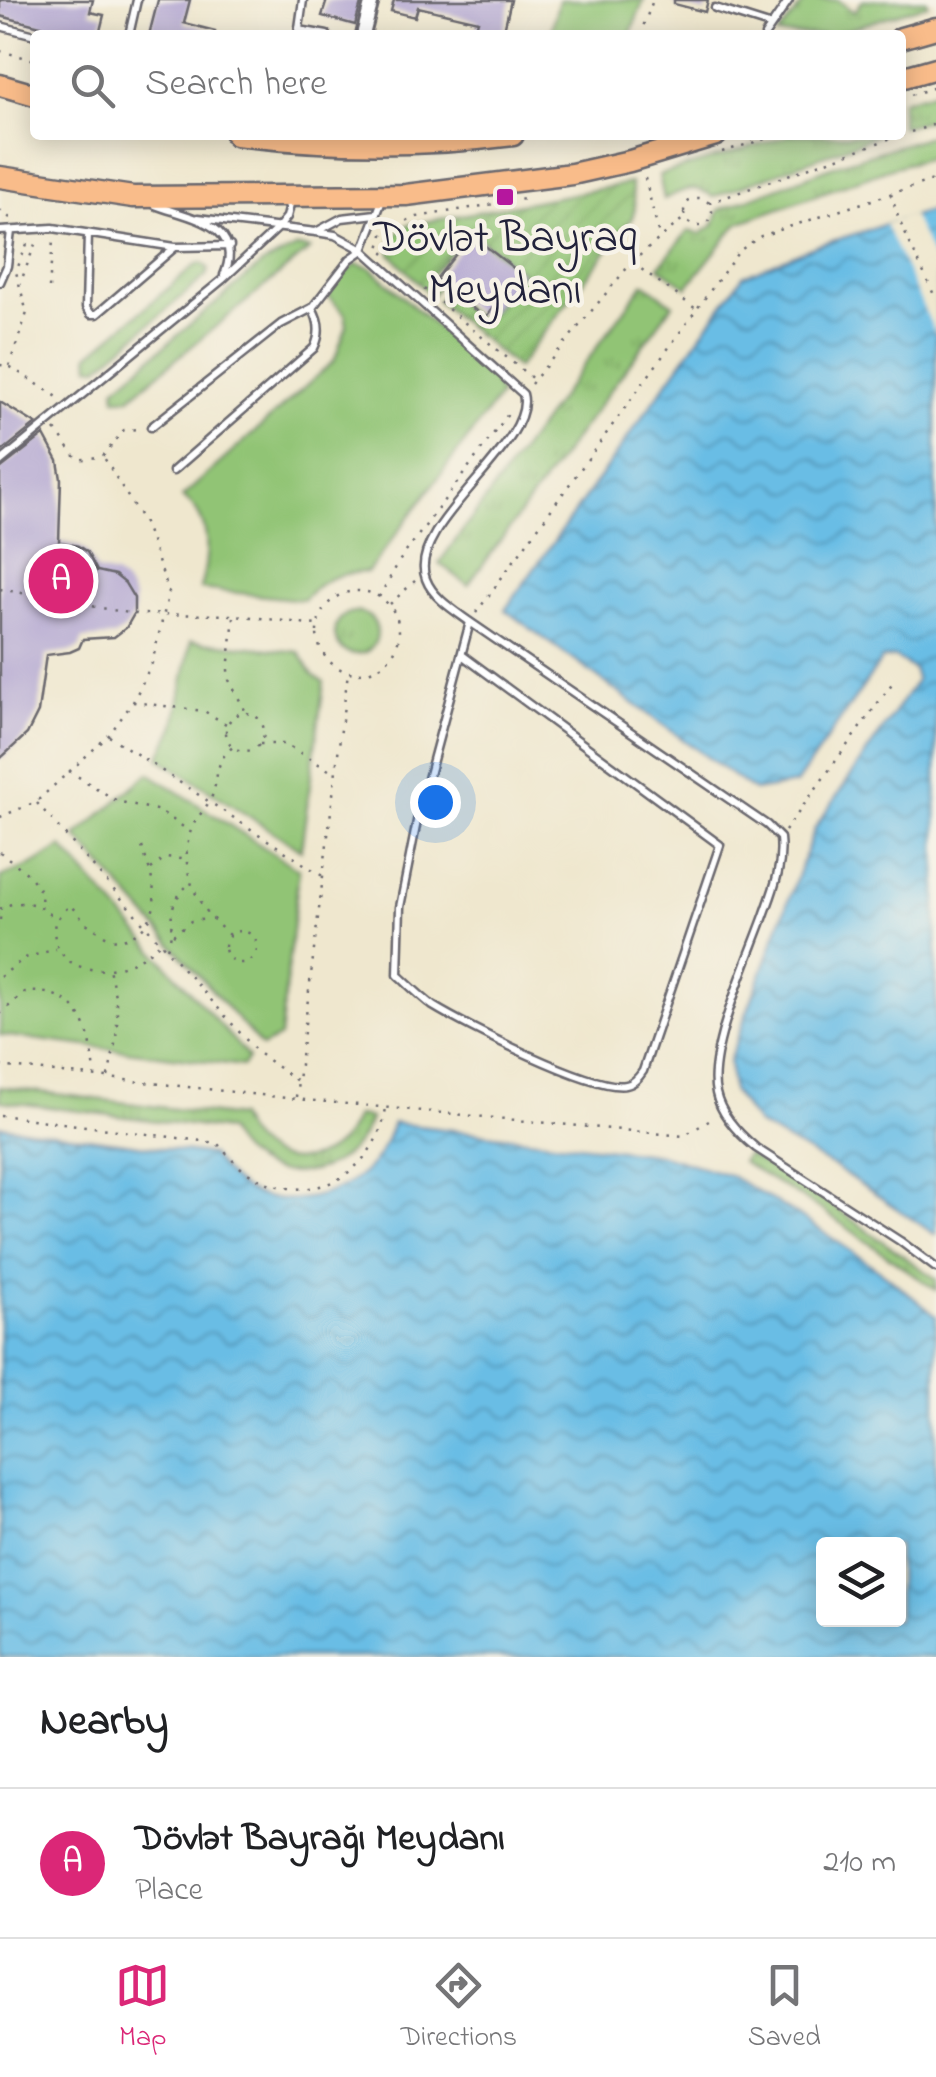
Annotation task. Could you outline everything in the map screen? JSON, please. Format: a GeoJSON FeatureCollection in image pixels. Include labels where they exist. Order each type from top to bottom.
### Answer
{"type":"FeatureCollection","features":[{"type":"Feature","properties":{"kind":"highway"},"geometry":{"type":"LineString","coordinates":[[906,37],[936,28]]}},
{"type":"Feature","properties":{"kind":"highway"},"geometry":{"type":"LineString","coordinates":[[906,77],[936,68]]}},
{"type":"Feature","properties":{"kind":"highway"},"geometry":{"type":"LineString","coordinates":[[0,87],[30,94]]}},
{"type":"Feature","properties":{"kind":"highway"},"geometry":{"type":"LineString","coordinates":[[341,140],[390,144],[445,140]]}},
{"type":"Feature","properties":{"kind":"highway"},"geometry":{"type":"LineString","coordinates":[[0,176],[133,197],[292,197],[380,205],[572,174],[699,140]]}},
{"type":"Feature","properties":{"kind":"street"},"geometry":{"type":"LineString","coordinates":[[364,30],[372,0]]}},
{"type":"Feature","properties":{"kind":"lane"},"geometry":{"type":"LineString","coordinates":[[130,30],[137,0]]}},
{"type":"Feature","properties":{"kind":"lane"},"geometry":{"type":"LineString","coordinates":[[298,30],[303,0]]}},
{"type":"Feature","properties":{"kind":"lane"},"geometry":{"type":"LineString","coordinates":[[767,30],[789,0]]}},
{"type":"Feature","properties":{"kind":"lane"},"geometry":{"type":"LineString","coordinates":[[715,8],[769,26]]}},
{"type":"Feature","properties":{"kind":"lane"},"geometry":{"type":"LineString","coordinates":[[0,26],[30,34]]}},
{"type":"Feature","properties":{"kind":"lane"},"geometry":{"type":"LineString","coordinates":[[133,197],[198,218],[335,235],[363,250],[523,394],[526,404],[514,430],[428,547],[424,577],[433,591],[470,622],[767,825],[780,838],[780,872],[716,1052],[716,1094],[740,1135],[756,1148],[936,1268]]}},
{"type":"Feature","properties":{"kind":"lane"},"geometry":{"type":"LineString","coordinates":[[0,462],[222,280],[278,228],[287,217],[292,197]]}},
{"type":"Feature","properties":{"kind":"lane"},"geometry":{"type":"LineString","coordinates":[[316,232],[380,205]]}},
{"type":"Feature","properties":{"kind":"lane"},"geometry":{"type":"LineString","coordinates":[[152,428],[281,324],[312,308],[350,260],[363,250],[380,205]]}},
{"type":"Feature","properties":{"kind":"lane"},"geometry":{"type":"LineString","coordinates":[[198,218],[220,232],[230,246],[222,280]]}},
{"type":"Feature","properties":{"kind":"lane"},"geometry":{"type":"LineString","coordinates":[[0,231],[52,228],[175,248],[230,246]]}},
{"type":"Feature","properties":{"kind":"lane"},"geometry":{"type":"LineString","coordinates":[[0,282],[7,266],[11,231]]}},
{"type":"Feature","properties":{"kind":"lane"},"geometry":{"type":"LineString","coordinates":[[88,234],[86,306],[90,314],[97,314],[175,248]]}},
{"type":"Feature","properties":{"kind":"lane"},"geometry":{"type":"LineString","coordinates":[[173,471],[314,348],[319,328],[312,308]]}},
{"type":"Feature","properties":{"kind":"lane"},"geometry":{"type":"LineString","coordinates":[[462,655],[720,845],[643,1070],[636,1081],[626,1086],[611,1085],[534,1058],[430,1003],[398,975],[400,907],[418,816],[470,622]]}},
{"type":"Feature","properties":{"kind":"path"},"geometry":{"type":"LineString","coordinates":[[642,30],[653,0]]}},
{"type":"Feature","properties":{"kind":"path"},"geometry":{"type":"LineString","coordinates":[[0,51],[30,59]]}},
{"type":"Feature","properties":{"kind":"path"},"geometry":{"type":"LineString","coordinates":[[906,96],[936,87]]}},
{"type":"Feature","properties":{"kind":"path"},"geometry":{"type":"LineString","coordinates":[[906,133],[936,124]]}},
{"type":"Feature","properties":{"kind":"path"},"geometry":{"type":"LineString","coordinates":[[707,156],[761,140]]}},
{"type":"Feature","properties":{"kind":"path"},"geometry":{"type":"LineString","coordinates":[[710,203],[712,212],[705,225],[691,225],[684,208],[689,201],[698,198],[710,203],[886,140]]}},
{"type":"Feature","properties":{"kind":"path"},"geometry":{"type":"LineString","coordinates":[[635,178],[653,172]]}},
{"type":"Feature","properties":{"kind":"path"},"geometry":{"type":"LineString","coordinates":[[645,178],[660,238]]}},
{"type":"Feature","properties":{"kind":"path"},"geometry":{"type":"LineString","coordinates":[[470,622],[739,252],[760,236],[936,179]]}},
{"type":"Feature","properties":{"kind":"path"},"geometry":{"type":"LineString","coordinates":[[890,193],[936,299]]}},
{"type":"Feature","properties":{"kind":"path"},"geometry":{"type":"LineString","coordinates":[[386,256],[380,248],[385,228],[417,217],[538,196]]}},
{"type":"Feature","properties":{"kind":"path"},"geometry":{"type":"LineString","coordinates":[[0,210],[30,241],[16,272],[26,313],[9,366]]}},
{"type":"Feature","properties":{"kind":"path"},"geometry":{"type":"LineString","coordinates":[[380,597],[400,560],[534,380],[632,262],[685,217]]}},
{"type":"Feature","properties":{"kind":"path"},"geometry":{"type":"LineString","coordinates":[[23,276],[38,238]]}},
{"type":"Feature","properties":{"kind":"path"},"geometry":{"type":"LineString","coordinates":[[49,288],[53,241]]}},
{"type":"Feature","properties":{"kind":"path"},"geometry":{"type":"LineString","coordinates":[[632,262],[696,309]]}},
{"type":"Feature","properties":{"kind":"path"},"geometry":{"type":"LineString","coordinates":[[421,287],[534,380]]}},
{"type":"Feature","properties":{"kind":"path"},"geometry":{"type":"LineString","coordinates":[[0,364],[64,401]]}},
{"type":"Feature","properties":{"kind":"path"},"geometry":{"type":"LineString","coordinates":[[60,435],[78,460],[103,456],[124,430],[152,428]]}},
{"type":"Feature","properties":{"kind":"path"},"geometry":{"type":"LineString","coordinates":[[0,817],[36,802],[108,736],[134,702],[152,664],[169,592],[145,525],[103,456]]}},
{"type":"Feature","properties":{"kind":"path"},"geometry":{"type":"LineString","coordinates":[[389,606],[417,578],[424,577]]}},
{"type":"Feature","properties":{"kind":"path"},"geometry":{"type":"LineString","coordinates":[[0,589],[134,614],[235,615],[317,625]]}},
{"type":"Feature","properties":{"kind":"path"},"geometry":{"type":"LineString","coordinates":[[346,592],[369,592],[380,597],[389,606],[399,629],[392,654],[373,670],[348,672],[327,660],[320,649],[317,625],[327,605],[346,592]]}},
{"type":"Feature","properties":{"kind":"path"},"geometry":{"type":"LineString","coordinates":[[235,615],[229,680],[247,714]]}},
{"type":"Feature","properties":{"kind":"path"},"geometry":{"type":"LineString","coordinates":[[296,1100],[348,672]]}},
{"type":"Feature","properties":{"kind":"path"},"geometry":{"type":"LineString","coordinates":[[780,838],[896,678]]}},
{"type":"Feature","properties":{"kind":"path"},"geometry":{"type":"LineString","coordinates":[[134,702],[204,712],[228,725]]}},
{"type":"Feature","properties":{"kind":"path"},"geometry":{"type":"LineString","coordinates":[[259,744],[263,728],[257,718],[247,714],[235,716],[226,736],[232,746],[249,750],[259,744],[285,744],[336,775]]}},
{"type":"Feature","properties":{"kind":"path"},"geometry":{"type":"LineString","coordinates":[[108,736],[325,878]]}},
{"type":"Feature","properties":{"kind":"path"},"geometry":{"type":"LineString","coordinates":[[230,936],[211,919],[191,883],[187,860],[190,832],[210,801],[219,762],[232,746]]}},
{"type":"Feature","properties":{"kind":"path"},"geometry":{"type":"LineString","coordinates":[[69,771],[117,801],[160,811],[190,832]]}},
{"type":"Feature","properties":{"kind":"path"},"geometry":{"type":"LineString","coordinates":[[36,802],[256,1052],[298,1082]]}},
{"type":"Feature","properties":{"kind":"path"},"geometry":{"type":"LineString","coordinates":[[54,921],[70,905],[86,923],[110,939],[132,936],[146,926],[154,907],[150,870],[142,846]]}},
{"type":"Feature","properties":{"kind":"path"},"geometry":{"type":"LineString","coordinates":[[0,852],[34,882],[40,891],[41,906]]}},
{"type":"Feature","properties":{"kind":"path"},"geometry":{"type":"LineString","coordinates":[[150,870],[166,857],[187,860]]}},
{"type":"Feature","properties":{"kind":"path"},"geometry":{"type":"LineString","coordinates":[[166,950],[172,935],[170,914],[191,883]]}},
{"type":"Feature","properties":{"kind":"path"},"geometry":{"type":"LineString","coordinates":[[0,920],[2,907],[24,902],[41,906],[54,921],[56,949],[79,967],[109,969],[140,959],[161,943]]}},
{"type":"Feature","properties":{"kind":"path"},"geometry":{"type":"LineString","coordinates":[[172,935],[191,921],[211,919]]}},
{"type":"Feature","properties":{"kind":"path"},"geometry":{"type":"LineString","coordinates":[[240,931],[254,938],[257,948],[252,958],[242,963],[232,960],[225,951],[230,936],[240,931]]}},
{"type":"Feature","properties":{"kind":"path"},"geometry":{"type":"LineString","coordinates":[[0,977],[25,958],[56,949]]}},
{"type":"Feature","properties":{"kind":"path"},"geometry":{"type":"LineString","coordinates":[[108,1078],[120,1028],[109,969]]}},
{"type":"Feature","properties":{"kind":"path"},"geometry":{"type":"LineString","coordinates":[[0,1014],[25,992],[46,992],[69,1002],[86,1026],[95,1076]]}},
{"type":"Feature","properties":{"kind":"path"},"geometry":{"type":"LineString","coordinates":[[0,1066],[296,1100],[683,1136],[724,1112]]}},
{"type":"Feature","properties":{"kind":"path"},"geometry":{"type":"LineString","coordinates":[[0,1115],[217,1143],[255,1178],[286,1188],[315,1188],[349,1175],[367,1156],[380,1133],[386,1108]]}},
{"type":"Feature","properties":{"kind":"green space"},"geometry":{"type":"Polygon","coordinates":[[[559,0],[644,0],[632,30],[551,30],[559,0]]]}},
{"type":"Feature","properties":{"kind":"green space"},"geometry":{"type":"Polygon","coordinates":[[[806,0],[838,0],[854,12],[863,0],[927,0],[928,4],[847,30],[781,30],[806,0]]]}},
{"type":"Feature","properties":{"kind":"green space"},"geometry":{"type":"Polygon","coordinates":[[[936,91],[936,118],[906,126],[906,100],[936,91]]]}},
{"type":"Feature","properties":{"kind":"green space"},"geometry":{"type":"Polygon","coordinates":[[[936,134],[936,156],[891,168],[738,223],[687,287],[659,267],[688,231],[700,234],[714,225],[719,210],[842,163],[936,134]]]}},
{"type":"Feature","properties":{"kind":"green space"},"geometry":{"type":"Polygon","coordinates":[[[774,140],[865,140],[713,197],[694,189],[664,199],[659,175],[774,140]]]}},
{"type":"Feature","properties":{"kind":"green space"},"geometry":{"type":"Polygon","coordinates":[[[631,183],[635,208],[632,218],[517,368],[437,301],[445,292],[483,323],[523,273],[470,231],[429,278],[438,287],[431,296],[391,254],[394,237],[408,225],[631,183]]]}},
{"type":"Feature","properties":{"kind":"green space"},"geometry":{"type":"Polygon","coordinates":[[[298,247],[310,249],[129,398],[116,398],[115,388],[261,265],[298,247]]]}},
{"type":"Feature","properties":{"kind":"green space"},"geometry":{"type":"Polygon","coordinates":[[[202,263],[209,269],[206,276],[99,367],[90,366],[89,355],[202,263]]]}},
{"type":"Feature","properties":{"kind":"green space"},"geometry":{"type":"Polygon","coordinates":[[[356,264],[371,268],[494,379],[500,395],[368,572],[332,578],[303,600],[200,589],[206,551],[204,526],[192,505],[182,497],[334,361],[347,326],[345,314],[329,292],[356,264]]]}},
{"type":"Feature","properties":{"kind":"green space"},"geometry":{"type":"Polygon","coordinates":[[[644,283],[673,304],[468,585],[439,563],[644,283]]]}},
{"type":"Feature","properties":{"kind":"green space"},"geometry":{"type":"Polygon","coordinates":[[[356,612],[371,618],[377,633],[371,648],[356,654],[341,648],[335,633],[341,618],[356,612]]]}},
{"type":"Feature","properties":{"kind":"green space"},"geometry":{"type":"Polygon","coordinates":[[[191,641],[299,652],[313,675],[324,682],[301,850],[159,758],[175,725],[191,641]]]}},
{"type":"Feature","properties":{"kind":"green space"},"geometry":{"type":"Polygon","coordinates":[[[149,773],[299,870],[280,1037],[262,1047],[76,836],[149,773]]]}},
{"type":"Feature","properties":{"kind":"green space"},"geometry":{"type":"Polygon","coordinates":[[[62,847],[243,1051],[248,1058],[243,1066],[0,1035],[0,877],[32,865],[62,847]]]}},
{"type":"Feature","properties":{"kind":"green space"},"geometry":{"type":"Polygon","coordinates":[[[0,1087],[238,1117],[249,1136],[263,1149],[297,1160],[332,1149],[346,1135],[356,1116],[370,1118],[359,1140],[343,1157],[324,1168],[280,1172],[241,1151],[227,1130],[0,1101],[0,1087]]]}},
{"type":"Feature","properties":{"kind":"green space"},"geometry":{"type":"Polygon","coordinates":[[[747,1154],[827,1202],[936,1279],[936,1290],[822,1210],[742,1162],[747,1154]]]}},
{"type":"Feature","properties":{"kind":"water"},"geometry":{"type":"Polygon","coordinates":[[[936,209],[936,1235],[836,1168],[757,1124],[732,1091],[729,1061],[815,828],[916,681],[914,670],[895,657],[882,659],[796,784],[754,791],[505,610],[743,276],[816,246],[936,209]]]}},
{"type":"Feature","properties":{"kind":"water"},"geometry":{"type":"Polygon","coordinates":[[[393,1123],[662,1155],[729,1175],[807,1221],[886,1275],[936,1316],[936,1657],[0,1657],[0,1126],[211,1155],[244,1188],[258,1195],[288,1199],[320,1195],[349,1183],[372,1164],[393,1123]]]}},
{"type":"Feature","properties":{"kind":"pier"},"geometry":{"type":"Polygon","coordinates":[[[912,215],[936,266],[936,335],[885,224],[912,215]]]}},
{"type":"Feature","properties":{"kind":"building"},"geometry":{"type":"Polygon","coordinates":[[[0,0],[93,0],[90,12],[104,15],[100,30],[57,30],[0,16],[0,0]]]}},
{"type":"Feature","properties":{"kind":"building"},"geometry":{"type":"Polygon","coordinates":[[[158,0],[190,0],[184,23],[211,30],[150,30],[158,0]]]}},
{"type":"Feature","properties":{"kind":"building"},"geometry":{"type":"Polygon","coordinates":[[[327,0],[362,0],[355,25],[322,16],[327,0]]]}},
{"type":"Feature","properties":{"kind":"building"},"geometry":{"type":"Polygon","coordinates":[[[394,0],[511,0],[504,30],[476,28],[478,21],[418,7],[415,17],[391,11],[394,0]]]}},
{"type":"Feature","properties":{"kind":"building"},"geometry":{"type":"Polygon","coordinates":[[[674,0],[708,0],[705,12],[674,4],[674,0]]]}},
{"type":"Feature","properties":{"kind":"building"},"geometry":{"type":"Polygon","coordinates":[[[471,235],[520,273],[485,318],[436,279],[471,235]]]}},
{"type":"Feature","properties":{"kind":"building"},"geometry":{"type":"Polygon","coordinates":[[[0,402],[36,424],[0,453],[0,402]]]}},
{"type":"Feature","properties":{"kind":"building"},"geometry":{"type":"Polygon","coordinates":[[[44,435],[58,461],[61,479],[59,542],[78,546],[87,552],[97,571],[115,575],[125,583],[134,598],[134,614],[126,628],[114,637],[83,639],[79,648],[70,652],[46,655],[38,712],[27,734],[0,759],[0,469],[44,435]]]}},
{"type":"Feature","properties":{"kind":"place","name":"Dövlət Bayraq Meydanı"},"geometry":{"type":"Point","coordinates":[505,197]}},
{"type":"Feature","properties":{"kind":"place","name":"Dövlət Bayrağı Meydanı"},"geometry":{"type":"Point","coordinates":[61,581]}}]}
